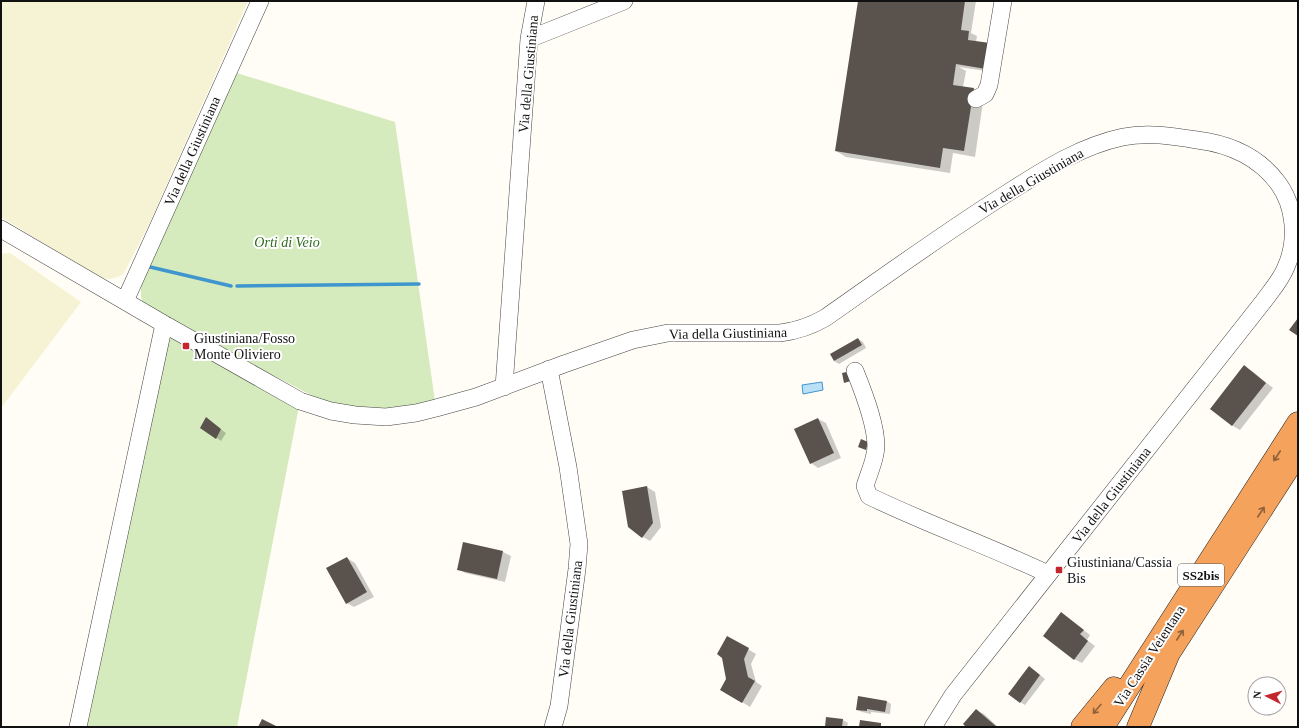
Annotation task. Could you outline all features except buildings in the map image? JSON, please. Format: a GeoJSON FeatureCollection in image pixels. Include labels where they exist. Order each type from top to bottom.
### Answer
{"type":"FeatureCollection","features":[{"type":"Feature","properties":{"kind":"highway","name":"Via Cassia Veientana"},"geometry":{"type":"LineString","coordinates":[[1103,727],[1298,423]]}},
{"type":"Feature","properties":{"kind":"highway","name":"Via Cassia Veientana"},"geometry":{"type":"LineString","coordinates":[[1121,727],[1298,454]]}},
{"type":"Feature","properties":{"kind":"highway"},"geometry":{"type":"LineString","coordinates":[[1082,727],[1135,663],[1164,632]]}},
{"type":"Feature","properties":{"kind":"highway"},"geometry":{"type":"LineString","coordinates":[[1138,727],[1169,653]]}},
{"type":"Feature","properties":{"kind":"street","name":"Via della Giustiniana"},"geometry":{"type":"LineString","coordinates":[[125,301],[260,1]]}},
{"type":"Feature","properties":{"kind":"street","name":"Via della Giustiniana"},"geometry":{"type":"LineString","coordinates":[[504,386],[529,39],[536,1]]}},
{"type":"Feature","properties":{"kind":"street"},"geometry":{"type":"LineString","coordinates":[[529,39],[624,1]]}},
{"type":"Feature","properties":{"kind":"street"},"geometry":{"type":"LineString","coordinates":[[976,99],[984,94],[989,84],[1003,1]]}},
{"type":"Feature","properties":{"kind":"street","name":"Via della Giustiniana"},"geometry":{"type":"LineString","coordinates":[[1,229],[300,401],[338,412],[386,417],[416,413],[476,397],[549,369],[633,340],[668,333],[780,334],[804,328],[825,318],[968,217],[1036,174],[1079,152],[1101,143],[1132,135],[1175,136],[1217,143],[1240,151],[1262,165],[1282,188],[1291,209],[1294,255],[1263,302],[953,695],[932,727]]}},
{"type":"Feature","properties":{"kind":"street"},"geometry":{"type":"LineString","coordinates":[[78,727],[164,324]]}},
{"type":"Feature","properties":{"kind":"street","name":"Via della Giustiniana"},"geometry":{"type":"LineString","coordinates":[[549,369],[568,468],[579,544],[559,706],[553,727]]}},
{"type":"Feature","properties":{"kind":"street"},"geometry":{"type":"LineString","coordinates":[[855,371],[874,429],[876,453],[864,486],[868,496],[1048,574]]}},
{"type":"Feature","properties":{"kind":"shaded area"},"geometry":{"type":"Polygon","coordinates":[[[1,1],[248,1],[151,220],[124,273],[118,277],[110,279],[102,278],[1,217],[1,1]]]}},
{"type":"Feature","properties":{"kind":"shaded area"},"geometry":{"type":"Polygon","coordinates":[[[10,253],[81,302],[1,408],[1,254],[10,253]]]}},
{"type":"Feature","properties":{"kind":"green space","name":"Orti di Veio"},"geometry":{"type":"Polygon","coordinates":[[[227,70],[395,122],[436,408],[379,412],[329,403],[244,360],[143,305],[141,296],[141,265],[227,70]]]}},
{"type":"Feature","properties":{"kind":"green space"},"geometry":{"type":"Polygon","coordinates":[[[158,330],[300,401],[237,727],[75,727],[158,330]]]}},
{"type":"Feature","properties":{"kind":"water"},"geometry":{"type":"Polygon","coordinates":[[[822,382],[823,390],[803,394],[802,385],[822,382]]]}},
{"type":"Feature","properties":{"kind":"waterway"},"geometry":{"type":"LineString","coordinates":[[146,266],[231,286]]}},
{"type":"Feature","properties":{"kind":"waterway"},"geometry":{"type":"LineString","coordinates":[[237,286],[419,284]]}},
{"type":"Feature","properties":{"kind":"place","name":"Giustiniana/Fosso Monte Oliviero"},"geometry":{"type":"Point","coordinates":[186,346]}},
{"type":"Feature","properties":{"kind":"place","name":"Giustiniana/Cassia Bis"},"geometry":{"type":"Point","coordinates":[1059,570]}}]}
